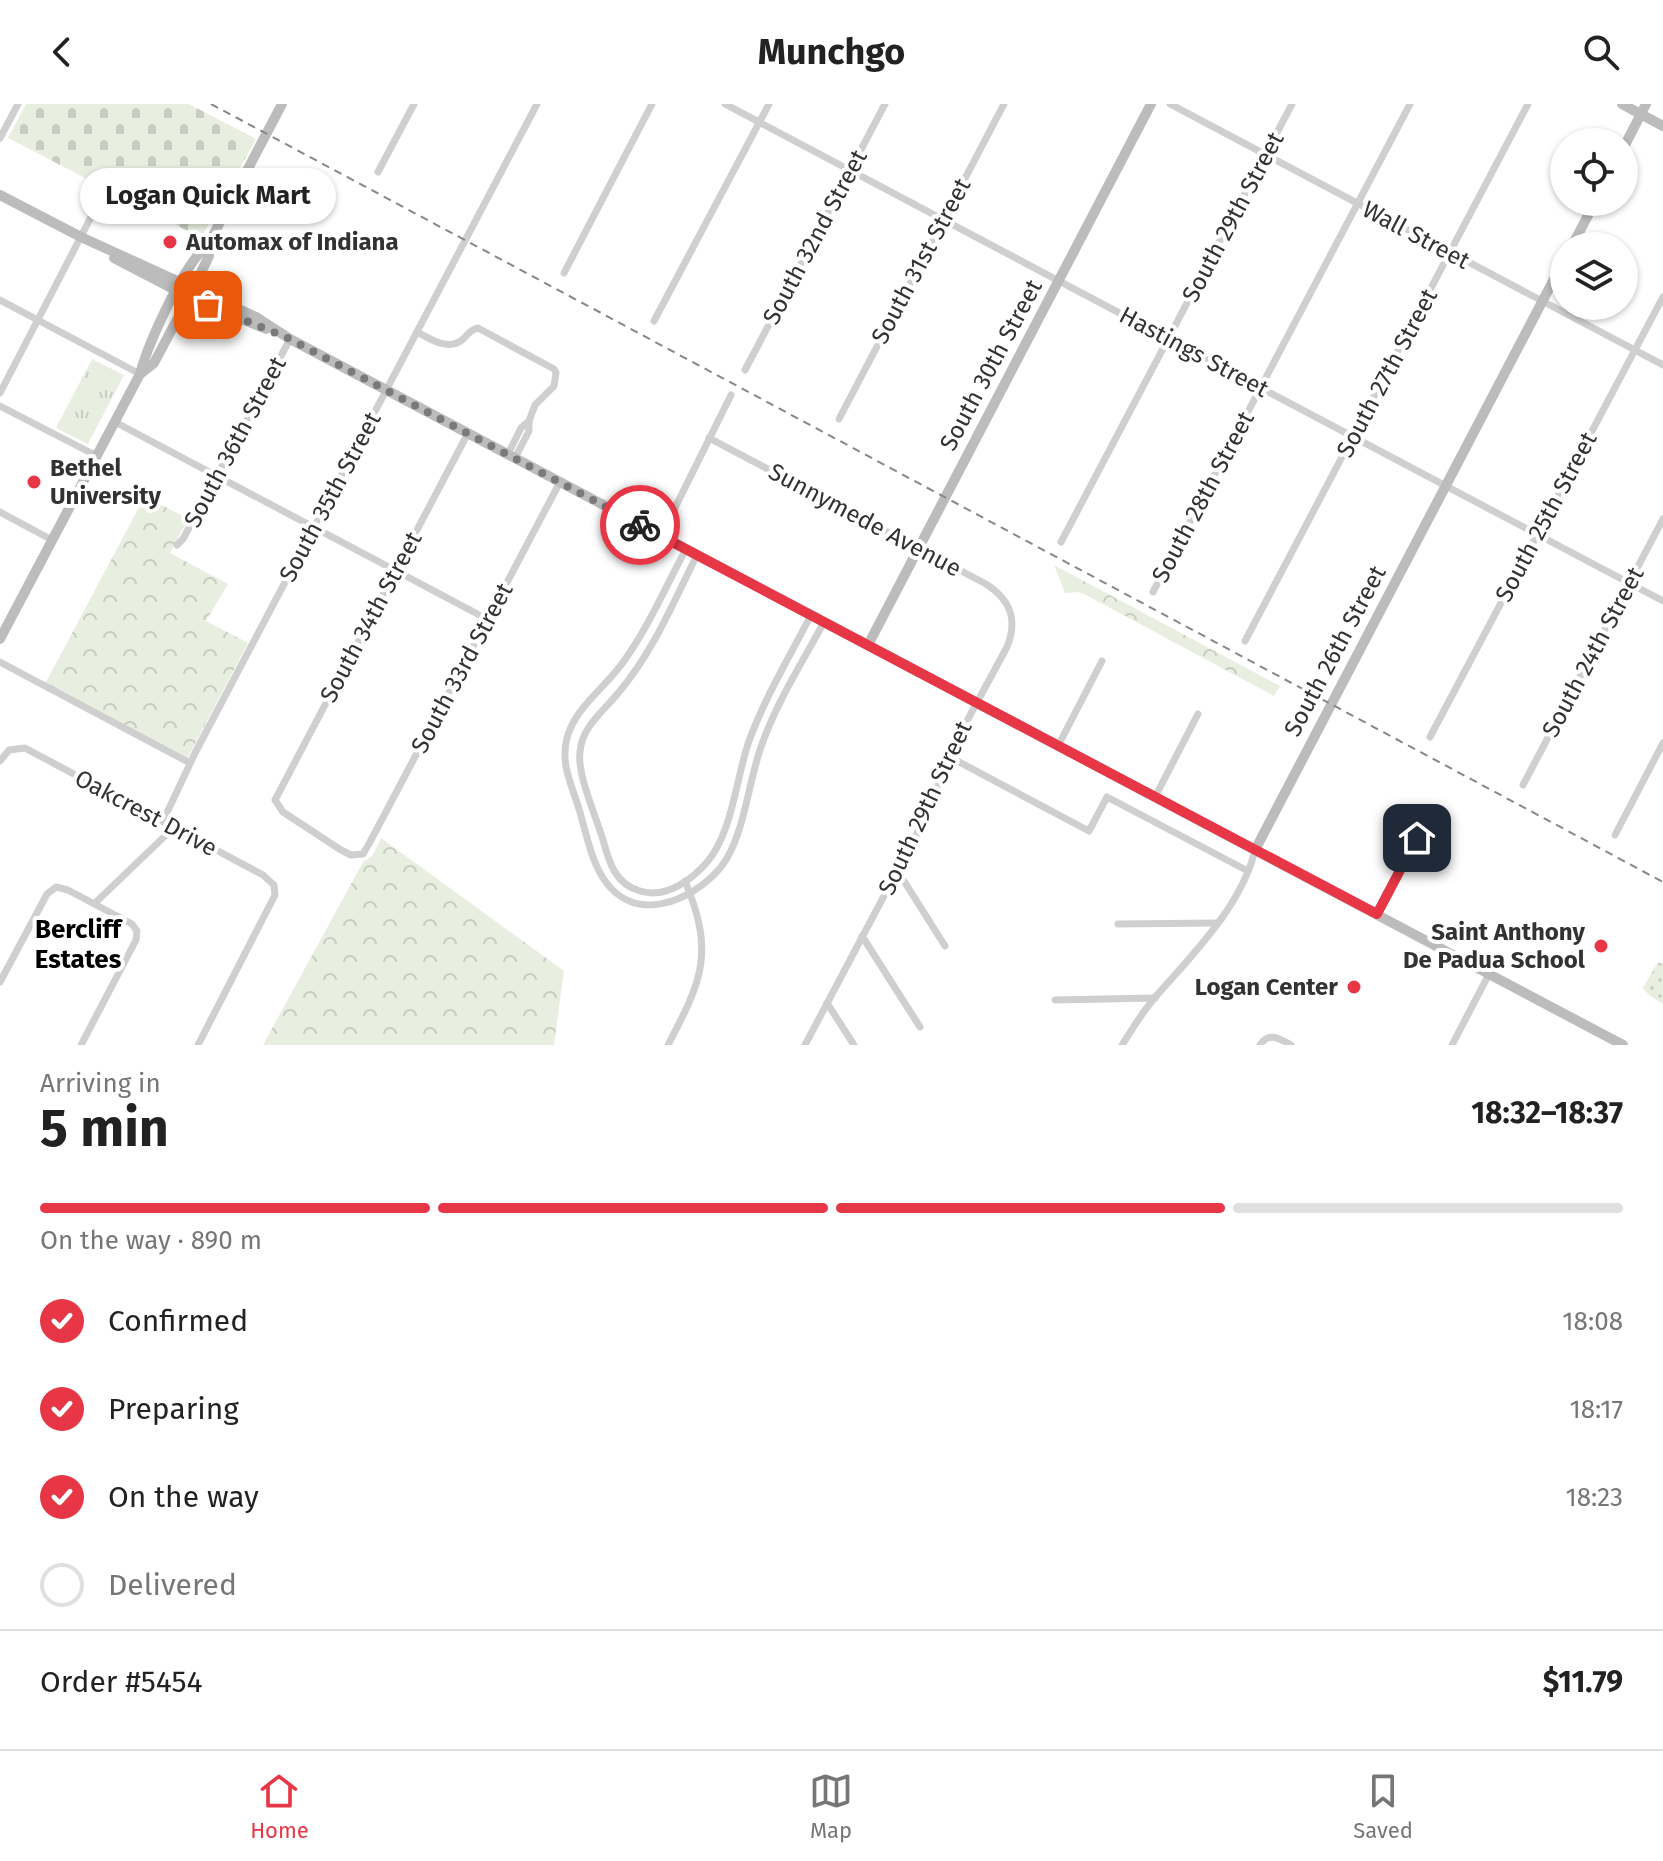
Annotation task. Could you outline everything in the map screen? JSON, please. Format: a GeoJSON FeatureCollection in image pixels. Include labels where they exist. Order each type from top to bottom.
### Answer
{"type":"FeatureCollection","features":[{"type":"Feature","properties":{"kind":"street"},"geometry":{"type":"LineString","coordinates":[[0,138],[18,104]]}},
{"type":"Feature","properties":{"kind":"street"},"geometry":{"type":"LineString","coordinates":[[0,639],[5,618],[52,540],[115,422],[179,287],[200,251],[208,245],[282,104]]}},
{"type":"Feature","properties":{"kind":"street"},"geometry":{"type":"LineString","coordinates":[[378,172],[414,104]]}},
{"type":"Feature","properties":{"kind":"street","name":"South 35th Street"},"geometry":{"type":"LineString","coordinates":[[95,903],[166,835],[165,824],[190,763],[537,104]]}},
{"type":"Feature","properties":{"kind":"street"},"geometry":{"type":"LineString","coordinates":[[564,273],[652,104]]}},
{"type":"Feature","properties":{"kind":"street","name":"Hastings Street"},"geometry":{"type":"LineString","coordinates":[[725,104],[1663,601]]}},
{"type":"Feature","properties":{"kind":"street"},"geometry":{"type":"LineString","coordinates":[[654,321],[769,104]]}},
{"type":"Feature","properties":{"kind":"street","name":"South 32nd Street"},"geometry":{"type":"LineString","coordinates":[[745,370],[885,104]]}},
{"type":"Feature","properties":{"kind":"street","name":"South 31st Street"},"geometry":{"type":"LineString","coordinates":[[839,419],[1004,104]]}},
{"type":"Feature","properties":{"kind":"street","name":"South 30th Street"},"geometry":{"type":"LineString","coordinates":[[868,645],[1151,104]]}},
{"type":"Feature","properties":{"kind":"street","name":"Wall Street"},"geometry":{"type":"LineString","coordinates":[[1170,104],[1663,365]]}},
{"type":"Feature","properties":{"kind":"street","name":"South 29th Street"},"geometry":{"type":"LineString","coordinates":[[1061,542],[1292,104]]}},
{"type":"Feature","properties":{"kind":"street","name":"South 28th Street"},"geometry":{"type":"LineString","coordinates":[[1153,592],[1410,104]]}},
{"type":"Feature","properties":{"kind":"street","name":"South 27th Street"},"geometry":{"type":"LineString","coordinates":[[1245,641],[1528,104]]}},
{"type":"Feature","properties":{"kind":"street"},"geometry":{"type":"LineString","coordinates":[[1622,104],[1643,109],[1663,126]]}},
{"type":"Feature","properties":{"kind":"street"},"geometry":{"type":"LineString","coordinates":[[1634,128],[1643,109]]}},
{"type":"Feature","properties":{"kind":"street"},"geometry":{"type":"LineString","coordinates":[[0,393],[105,190]]}},
{"type":"Feature","properties":{"kind":"street"},"geometry":{"type":"LineString","coordinates":[[0,195],[81,237],[99,250],[179,287],[193,289],[256,317],[290,339]]}},
{"type":"Feature","properties":{"kind":"street"},"geometry":{"type":"LineString","coordinates":[[140,374],[154,363],[209,256],[208,245]]}},
{"type":"Feature","properties":{"kind":"street","name":"South 26th Street"},"geometry":{"type":"LineString","coordinates":[[1122,1045],[1155,998],[1193,957],[1248,871],[1255,850],[1550,286]]}},
{"type":"Feature","properties":{"kind":"street"},"geometry":{"type":"LineString","coordinates":[[193,289],[1623,1045]]}},
{"type":"Feature","properties":{"kind":"street","name":"South 25th Street"},"geometry":{"type":"LineString","coordinates":[[1430,737],[1663,297]]}},
{"type":"Feature","properties":{"kind":"street"},"geometry":{"type":"LineString","coordinates":[[0,300],[140,374]]}},
{"type":"Feature","properties":{"kind":"street"},"geometry":{"type":"LineString","coordinates":[[417,332],[449,345],[478,328],[550,366],[556,373],[554,386],[535,405],[529,431],[511,456]]}},
{"type":"Feature","properties":{"kind":"street","name":"South 36th Street"},"geometry":{"type":"LineString","coordinates":[[177,545],[290,339]]}},
{"type":"Feature","properties":{"kind":"street"},"geometry":{"type":"LineString","coordinates":[[661,536],[731,395]]}},
{"type":"Feature","properties":{"kind":"street"},"geometry":{"type":"LineString","coordinates":[[0,406],[97,456]]}},
{"type":"Feature","properties":{"kind":"street"},"geometry":{"type":"LineString","coordinates":[[115,422],[487,619]]}},
{"type":"Feature","properties":{"kind":"street","name":"South 34th Street"},"geometry":{"type":"LineString","coordinates":[[363,854],[351,855],[341,850],[283,812],[275,800],[468,433]]}},
{"type":"Feature","properties":{"kind":"street","name":"Sunnymede Avenue"},"geometry":{"type":"LineString","coordinates":[[709,438],[997,591],[1011,611]]}},
{"type":"Feature","properties":{"kind":"street","name":"South 33rd Street"},"geometry":{"type":"LineString","coordinates":[[363,854],[560,482]]}},
{"type":"Feature","properties":{"kind":"street"},"geometry":{"type":"LineString","coordinates":[[0,512],[52,540]]}},
{"type":"Feature","properties":{"kind":"street","name":"South 24th Street"},"geometry":{"type":"LineString","coordinates":[[1523,785],[1663,519]]}},
{"type":"Feature","properties":{"kind":"street"},"geometry":{"type":"LineString","coordinates":[[686,549],[636,643],[577,718],[566,741],[565,760],[596,865],[610,887],[629,900],[654,906],[666,904],[690,894],[720,868],[731,850],[739,827],[749,784],[769,725],[824,622]]}},
{"type":"Feature","properties":{"kind":"street"},"geometry":{"type":"LineString","coordinates":[[697,555],[633,674],[590,724],[582,738],[579,759],[610,864],[619,879],[633,889],[654,893],[676,887],[706,864],[723,835],[750,739],[811,615]]}},
{"type":"Feature","properties":{"kind":"street","name":"South 29th Street"},"geometry":{"type":"LineString","coordinates":[[805,1045],[934,800],[948,756],[1012,635],[1011,611]]}},
{"type":"Feature","properties":{"kind":"street"},"geometry":{"type":"LineString","coordinates":[[1058,746],[1102,661]]}},
{"type":"Feature","properties":{"kind":"street"},"geometry":{"type":"LineString","coordinates":[[0,662],[190,763]]}},
{"type":"Feature","properties":{"kind":"street"},"geometry":{"type":"LineString","coordinates":[[1155,797],[1198,714]]}},
{"type":"Feature","properties":{"kind":"street"},"geometry":{"type":"LineString","coordinates":[[1615,835],[1663,743]]}},
{"type":"Feature","properties":{"kind":"street","name":"Oakcrest Drive"},"geometry":{"type":"LineString","coordinates":[[0,761],[9,750],[25,748],[263,875],[274,885],[275,891],[262,923],[198,1045]]}},
{"type":"Feature","properties":{"kind":"street"},"geometry":{"type":"LineString","coordinates":[[948,756],[1089,831],[1107,797],[1248,871]]}},
{"type":"Feature","properties":{"kind":"street"},"geometry":{"type":"LineString","coordinates":[[1377,914],[1428,816]]}},
{"type":"Feature","properties":{"kind":"street"},"geometry":{"type":"LineString","coordinates":[[897,870],[945,946]]}},
{"type":"Feature","properties":{"kind":"street"},"geometry":{"type":"LineString","coordinates":[[668,1045],[695,995],[699,979],[701,929],[685,881]]}},
{"type":"Feature","properties":{"kind":"street"},"geometry":{"type":"LineString","coordinates":[[0,982],[47,894],[56,887],[63,887],[127,921],[137,931],[133,948],[81,1045]]}},
{"type":"Feature","properties":{"kind":"street"},"geometry":{"type":"LineString","coordinates":[[1118,924],[1217,923]]}},
{"type":"Feature","properties":{"kind":"street"},"geometry":{"type":"LineString","coordinates":[[862,936],[920,1027]]}},
{"type":"Feature","properties":{"kind":"street"},"geometry":{"type":"LineString","coordinates":[[1452,1045],[1489,974]]}},
{"type":"Feature","properties":{"kind":"street"},"geometry":{"type":"LineString","coordinates":[[1055,1000],[1155,998]]}},
{"type":"Feature","properties":{"kind":"street"},"geometry":{"type":"LineString","coordinates":[[827,1003],[854,1045]]}},
{"type":"Feature","properties":{"kind":"street"},"geometry":{"type":"LineString","coordinates":[[1260,1045],[1268,1037],[1274,1036],[1291,1045]]}},
{"type":"Feature","properties":{"kind":"green space"},"geometry":{"type":"Polygon","coordinates":[[[26,104],[189,104],[256,139],[201,238],[8,138],[26,104]]]}},
{"type":"Feature","properties":{"kind":"green space"},"geometry":{"type":"Polygon","coordinates":[[[92,359],[124,375],[88,444],[56,428],[92,359]]]}},
{"type":"Feature","properties":{"kind":"green space"},"geometry":{"type":"Polygon","coordinates":[[[145,496],[188,519],[170,553],[228,584],[206,621],[248,643],[187,759],[45,684],[145,496]]]}},
{"type":"Feature","properties":{"kind":"green space"},"geometry":{"type":"Polygon","coordinates":[[[1054,565],[1280,686],[1274,696],[1088,596],[1078,592],[1065,593],[1054,565]]]}},
{"type":"Feature","properties":{"kind":"green space"},"geometry":{"type":"Polygon","coordinates":[[[381,838],[564,971],[554,1045],[263,1045],[363,862],[372,856],[381,838]]]}},
{"type":"Feature","properties":{"kind":"green space"},"geometry":{"type":"Polygon","coordinates":[[[1658,962],[1663,964],[1663,1004],[1643,988],[1658,962]]]}},
{"type":"Feature","properties":{"kind":"railway"},"geometry":{"type":"LineString","coordinates":[[211,104],[1663,882]]}},
{"type":"Feature","properties":{"kind":"way so far"},"geometry":{"type":"LineString","coordinates":[[208,305],[290,339],[640,525]]}},
{"type":"Feature","properties":{"kind":"place","name":"Automax of Indiana"},"geometry":{"type":"Point","coordinates":[170,242]}},
{"type":"Feature","properties":{"kind":"place","name":"Logan Quick Mart"},"geometry":{"type":"Point","coordinates":[208,305]}},
{"type":"Feature","properties":{"kind":"place","name":"Bethel University"},"geometry":{"type":"Point","coordinates":[34,482]}},
{"type":"Feature","properties":{"kind":"place","name":"Saint Anthony De Padua School"},"geometry":{"type":"Point","coordinates":[1601,946]}},
{"type":"Feature","properties":{"kind":"place","name":"Logan Center"},"geometry":{"type":"Point","coordinates":[1354,987]}},
{"type":"Feature","properties":{"kind":"district","name":"Bercliff Estates"},"geometry":{"type":"Point","coordinates":[78,944]}},
{"type":"Feature","properties":{"kind":"route"},"geometry":{"type":"LineString","coordinates":[[640,525],[1377,914],[1417,838]]}}]}
